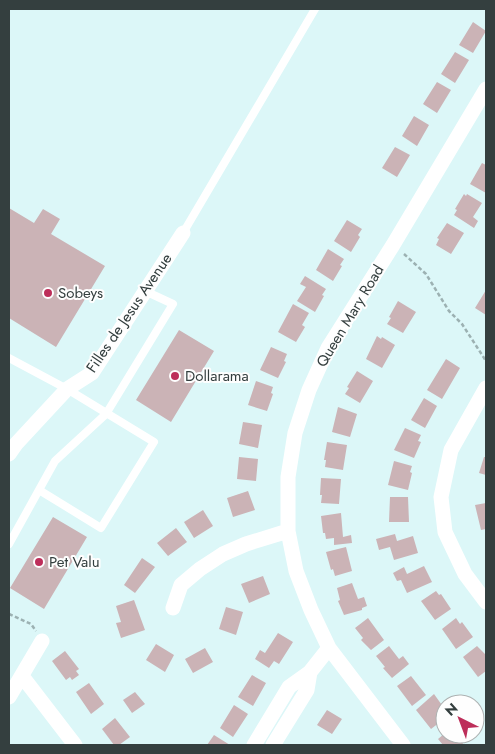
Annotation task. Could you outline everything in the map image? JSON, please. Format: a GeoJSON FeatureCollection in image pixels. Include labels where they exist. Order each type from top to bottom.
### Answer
{"type":"FeatureCollection","features":[{"type":"Feature","properties":{"kind":"street","name":"Queen Mary Road"},"geometry":{"type":"LineString","coordinates":[[403,745],[329,648],[311,610],[296,571],[288,531],[288,477],[295,433],[309,390],[328,348],[393,245],[486,89]]}},
{"type":"Feature","properties":{"kind":"street","name":"Filles de Jesus Avenue"},"geometry":{"type":"LineString","coordinates":[[9,454],[67,389],[92,373],[183,233]]}},
{"type":"Feature","properties":{"kind":"street"},"geometry":{"type":"LineString","coordinates":[[486,388],[451,450],[441,497],[445,532],[465,574],[486,602]]}},
{"type":"Feature","properties":{"kind":"street"},"geometry":{"type":"LineString","coordinates":[[173,608],[181,585],[200,569],[223,554],[246,544],[288,531]]}},
{"type":"Feature","properties":{"kind":"street"},"geometry":{"type":"LineString","coordinates":[[9,697],[42,641]]}},
{"type":"Feature","properties":{"kind":"street"},"geometry":{"type":"LineString","coordinates":[[254,745],[289,687],[310,672],[329,648]]}},
{"type":"Feature","properties":{"kind":"street"},"geometry":{"type":"LineString","coordinates":[[273,745],[306,690],[310,672]]}},
{"type":"Feature","properties":{"kind":"street"},"geometry":{"type":"LineString","coordinates":[[22,676],[75,745]]}},
{"type":"Feature","properties":{"kind":"lane"},"geometry":{"type":"LineString","coordinates":[[183,233],[315,9]]}},
{"type":"Feature","properties":{"kind":"lane"},"geometry":{"type":"LineString","coordinates":[[9,544],[55,460],[106,414],[173,304],[145,291]]}},
{"type":"Feature","properties":{"kind":"lane"},"geometry":{"type":"LineString","coordinates":[[9,358],[67,389],[154,442],[101,528],[39,490]]}},
{"type":"Feature","properties":{"kind":"path"},"geometry":{"type":"LineString","coordinates":[[393,245],[426,274],[448,311],[462,324],[486,361]]}},
{"type":"Feature","properties":{"kind":"path"},"geometry":{"type":"LineString","coordinates":[[9,614],[31,624],[42,641]]}},
{"type":"Feature","properties":{"kind":"building"},"geometry":{"type":"Polygon","coordinates":[[[473,22],[486,31],[473,53],[459,45],[473,22]]]}},
{"type":"Feature","properties":{"kind":"building"},"geometry":{"type":"Polygon","coordinates":[[[455,52],[469,60],[455,83],[441,74],[455,52]]]}},
{"type":"Feature","properties":{"kind":"building"},"geometry":{"type":"Polygon","coordinates":[[[437,82],[451,90],[437,113],[423,104],[437,82]]]}},
{"type":"Feature","properties":{"kind":"building"},"geometry":{"type":"Polygon","coordinates":[[[414,116],[429,125],[417,146],[402,136],[414,116]]]}},
{"type":"Feature","properties":{"kind":"building"},"geometry":{"type":"Polygon","coordinates":[[[395,147],[410,155],[397,177],[382,168],[395,147]]]}},
{"type":"Feature","properties":{"kind":"building"},"geometry":{"type":"Polygon","coordinates":[[[482,163],[486,165],[486,193],[470,184],[482,163]]]}},
{"type":"Feature","properties":{"kind":"building"},"geometry":{"type":"Polygon","coordinates":[[[464,194],[482,203],[473,217],[478,221],[474,228],[454,215],[457,210],[455,209],[464,194]]]}},
{"type":"Feature","properties":{"kind":"building","name":"Sobeys"},"geometry":{"type":"Polygon","coordinates":[[[9,208],[34,223],[43,209],[60,219],[51,234],[105,266],[56,347],[9,318],[9,208]]]}},
{"type":"Feature","properties":{"kind":"building"},"geometry":{"type":"Polygon","coordinates":[[[347,220],[362,229],[358,235],[360,237],[351,252],[334,241],[347,220]]]}},
{"type":"Feature","properties":{"kind":"building"},"geometry":{"type":"Polygon","coordinates":[[[447,223],[464,233],[451,254],[436,245],[439,239],[437,238],[447,223]]]}},
{"type":"Feature","properties":{"kind":"building"},"geometry":{"type":"Polygon","coordinates":[[[328,249],[344,259],[333,281],[316,270],[328,249]]]}},
{"type":"Feature","properties":{"kind":"building"},"geometry":{"type":"Polygon","coordinates":[[[305,276],[326,289],[315,312],[297,301],[306,287],[300,284],[305,276]]]}},
{"type":"Feature","properties":{"kind":"building"},"geometry":{"type":"Polygon","coordinates":[[[486,290],[486,315],[475,308],[486,290]]]}},
{"type":"Feature","properties":{"kind":"building"},"geometry":{"type":"Polygon","coordinates":[[[398,301],[416,312],[403,333],[387,324],[398,301]]]}},
{"type":"Feature","properties":{"kind":"building"},"geometry":{"type":"Polygon","coordinates":[[[293,304],[309,313],[302,325],[305,327],[296,342],[278,332],[293,304]]]}},
{"type":"Feature","properties":{"kind":"building","name":"Dollarama"},"geometry":{"type":"Polygon","coordinates":[[[179,330],[214,351],[171,422],[136,400],[179,330]]]}},
{"type":"Feature","properties":{"kind":"building"},"geometry":{"type":"Polygon","coordinates":[[[377,336],[395,345],[382,368],[366,359],[377,336]]]}},
{"type":"Feature","properties":{"kind":"building"},"geometry":{"type":"Polygon","coordinates":[[[271,347],[287,354],[284,361],[286,362],[278,378],[260,370],[271,347]]]}},
{"type":"Feature","properties":{"kind":"building"},"geometry":{"type":"Polygon","coordinates":[[[446,359],[460,368],[442,399],[427,390],[446,359]]]}},
{"type":"Feature","properties":{"kind":"building"},"geometry":{"type":"Polygon","coordinates":[[[357,371],[373,381],[360,403],[345,394],[357,371]]]}},
{"type":"Feature","properties":{"kind":"building"},"geometry":{"type":"Polygon","coordinates":[[[256,381],[273,387],[271,393],[273,394],[267,411],[248,405],[256,381]]]}},
{"type":"Feature","properties":{"kind":"building"},"geometry":{"type":"Polygon","coordinates":[[[424,398],[437,406],[425,428],[411,420],[424,398]]]}},
{"type":"Feature","properties":{"kind":"building"},"geometry":{"type":"Polygon","coordinates":[[[338,407],[357,414],[350,437],[332,432],[338,407]]]}},
{"type":"Feature","properties":{"kind":"building"},"geometry":{"type":"Polygon","coordinates":[[[243,422],[262,425],[258,448],[239,444],[243,422]]]}},
{"type":"Feature","properties":{"kind":"building"},"geometry":{"type":"Polygon","coordinates":[[[405,428],[421,435],[418,441],[421,442],[414,458],[394,450],[405,428]]]}},
{"type":"Feature","properties":{"kind":"building"},"geometry":{"type":"Polygon","coordinates":[[[327,442],[347,445],[343,470],[325,467],[326,460],[324,460],[327,442]]]}},
{"type":"Feature","properties":{"kind":"building"},"geometry":{"type":"Polygon","coordinates":[[[239,457],[258,459],[256,481],[237,479],[239,457]]]}},
{"type":"Feature","properties":{"kind":"building"},"geometry":{"type":"Polygon","coordinates":[[[484,457],[486,457],[486,475],[479,473],[484,457]]]}},
{"type":"Feature","properties":{"kind":"building"},"geometry":{"type":"Polygon","coordinates":[[[394,461],[412,466],[408,490],[388,485],[394,461]]]}},
{"type":"Feature","properties":{"kind":"building"},"geometry":{"type":"Polygon","coordinates":[[[321,478],[341,479],[339,504],[321,503],[321,478]]]}},
{"type":"Feature","properties":{"kind":"building"},"geometry":{"type":"Polygon","coordinates":[[[248,491],[255,510],[233,517],[227,498],[248,491]]]}},
{"type":"Feature","properties":{"kind":"building"},"geometry":{"type":"Polygon","coordinates":[[[390,497],[408,497],[409,522],[389,522],[390,497]]]}},
{"type":"Feature","properties":{"kind":"building"},"geometry":{"type":"Polygon","coordinates":[[[486,503],[486,529],[481,530],[475,505],[486,503]]]}},
{"type":"Feature","properties":{"kind":"building"},"geometry":{"type":"Polygon","coordinates":[[[203,510],[213,526],[194,538],[184,522],[203,510]]]}},
{"type":"Feature","properties":{"kind":"building"},"geometry":{"type":"Polygon","coordinates":[[[341,513],[343,537],[351,535],[352,543],[334,545],[334,538],[326,539],[325,533],[323,533],[321,516],[341,513]]]}},
{"type":"Feature","properties":{"kind":"building"},"geometry":{"type":"Polygon","coordinates":[[[53,517],[87,537],[44,609],[10,588],[53,517]]]}},
{"type":"Feature","properties":{"kind":"building"},"geometry":{"type":"Polygon","coordinates":[[[176,528],[187,542],[168,556],[157,543],[176,528]]]}},
{"type":"Feature","properties":{"kind":"building"},"geometry":{"type":"Polygon","coordinates":[[[395,534],[397,541],[413,536],[418,553],[394,560],[390,547],[379,550],[376,539],[395,534]]]}},
{"type":"Feature","properties":{"kind":"building"},"geometry":{"type":"Polygon","coordinates":[[[346,547],[352,571],[335,576],[333,569],[331,570],[326,552],[346,547]]]}},
{"type":"Feature","properties":{"kind":"building"},"geometry":{"type":"Polygon","coordinates":[[[142,558],[155,567],[135,593],[124,585],[142,558]]]}},
{"type":"Feature","properties":{"kind":"building"},"geometry":{"type":"Polygon","coordinates":[[[424,566],[432,582],[407,593],[401,580],[397,581],[393,573],[404,567],[407,574],[424,566]]]}},
{"type":"Feature","properties":{"kind":"building"},"geometry":{"type":"Polygon","coordinates":[[[263,576],[270,594],[249,603],[241,584],[263,576]]]}},
{"type":"Feature","properties":{"kind":"building"},"geometry":{"type":"Polygon","coordinates":[[[352,583],[358,599],[364,597],[367,606],[362,608],[362,610],[344,615],[338,601],[340,600],[337,588],[352,583]]]}},
{"type":"Feature","properties":{"kind":"building"},"geometry":{"type":"Polygon","coordinates":[[[436,591],[439,595],[441,594],[451,609],[435,620],[421,601],[436,591]]]}},
{"type":"Feature","properties":{"kind":"building"},"geometry":{"type":"Polygon","coordinates":[[[134,600],[145,630],[121,638],[116,623],[121,622],[116,606],[134,600]]]}},
{"type":"Feature","properties":{"kind":"building"},"geometry":{"type":"Polygon","coordinates":[[[226,607],[243,612],[236,635],[219,629],[226,607]]]}},
{"type":"Feature","properties":{"kind":"building"},"geometry":{"type":"Polygon","coordinates":[[[368,618],[384,640],[371,650],[361,640],[363,638],[355,628],[368,618]]]}},
{"type":"Feature","properties":{"kind":"building"},"geometry":{"type":"Polygon","coordinates":[[[456,618],[460,624],[462,622],[473,637],[456,649],[442,629],[456,618]]]}},
{"type":"Feature","properties":{"kind":"building"},"geometry":{"type":"Polygon","coordinates":[[[278,633],[293,642],[279,664],[274,661],[269,668],[255,659],[260,650],[265,653],[278,633]]]}},
{"type":"Feature","properties":{"kind":"building"},"geometry":{"type":"Polygon","coordinates":[[[156,644],[174,655],[165,672],[146,660],[156,644]]]}},
{"type":"Feature","properties":{"kind":"building"},"geometry":{"type":"Polygon","coordinates":[[[389,646],[399,659],[403,656],[409,664],[392,678],[376,656],[389,646]]]}},
{"type":"Feature","properties":{"kind":"building"},"geometry":{"type":"Polygon","coordinates":[[[477,646],[486,655],[486,671],[478,677],[463,657],[477,646]]]}},
{"type":"Feature","properties":{"kind":"building"},"geometry":{"type":"Polygon","coordinates":[[[205,648],[213,662],[193,673],[185,659],[205,648]]]}},
{"type":"Feature","properties":{"kind":"building"},"geometry":{"type":"Polygon","coordinates":[[[65,651],[79,669],[76,671],[79,675],[72,680],[70,677],[66,680],[52,661],[65,651]]]}},
{"type":"Feature","properties":{"kind":"building"},"geometry":{"type":"Polygon","coordinates":[[[252,675],[266,683],[253,706],[238,697],[252,675]]]}},
{"type":"Feature","properties":{"kind":"building"},"geometry":{"type":"Polygon","coordinates":[[[411,676],[426,695],[412,706],[397,686],[411,676]]]}},
{"type":"Feature","properties":{"kind":"building"},"geometry":{"type":"Polygon","coordinates":[[[89,683],[104,704],[91,714],[76,692],[89,683]]]}},
{"type":"Feature","properties":{"kind":"building"},"geometry":{"type":"Polygon","coordinates":[[[135,692],[145,704],[132,713],[123,700],[135,692]]]}},
{"type":"Feature","properties":{"kind":"building"},"geometry":{"type":"Polygon","coordinates":[[[434,694],[435,726],[431,729],[416,710],[434,694]]]}},
{"type":"Feature","properties":{"kind":"building"},"geometry":{"type":"Polygon","coordinates":[[[234,705],[248,714],[233,737],[220,728],[234,705]]]}},
{"type":"Feature","properties":{"kind":"building"},"geometry":{"type":"Polygon","coordinates":[[[327,710],[342,719],[332,734],[317,725],[327,710]]]}},
{"type":"Feature","properties":{"kind":"building"},"geometry":{"type":"Polygon","coordinates":[[[115,718],[130,737],[119,745],[114,745],[102,729],[115,718]]]}},
{"type":"Feature","properties":{"kind":"building"},"geometry":{"type":"Polygon","coordinates":[[[214,735],[230,745],[207,745],[214,735]]]}},
{"type":"Feature","properties":{"kind":"building"},"geometry":{"type":"Polygon","coordinates":[[[442,744],[464,745],[443,745],[442,744]]]}},
{"type":"Feature","properties":{"kind":"place","name":"Sobeys"},"geometry":{"type":"Point","coordinates":[48,293]}},
{"type":"Feature","properties":{"kind":"place","name":"Dollarama"},"geometry":{"type":"Point","coordinates":[175,376]}},
{"type":"Feature","properties":{"kind":"place","name":"Pet Valu"},"geometry":{"type":"Point","coordinates":[39,562]}}]}
